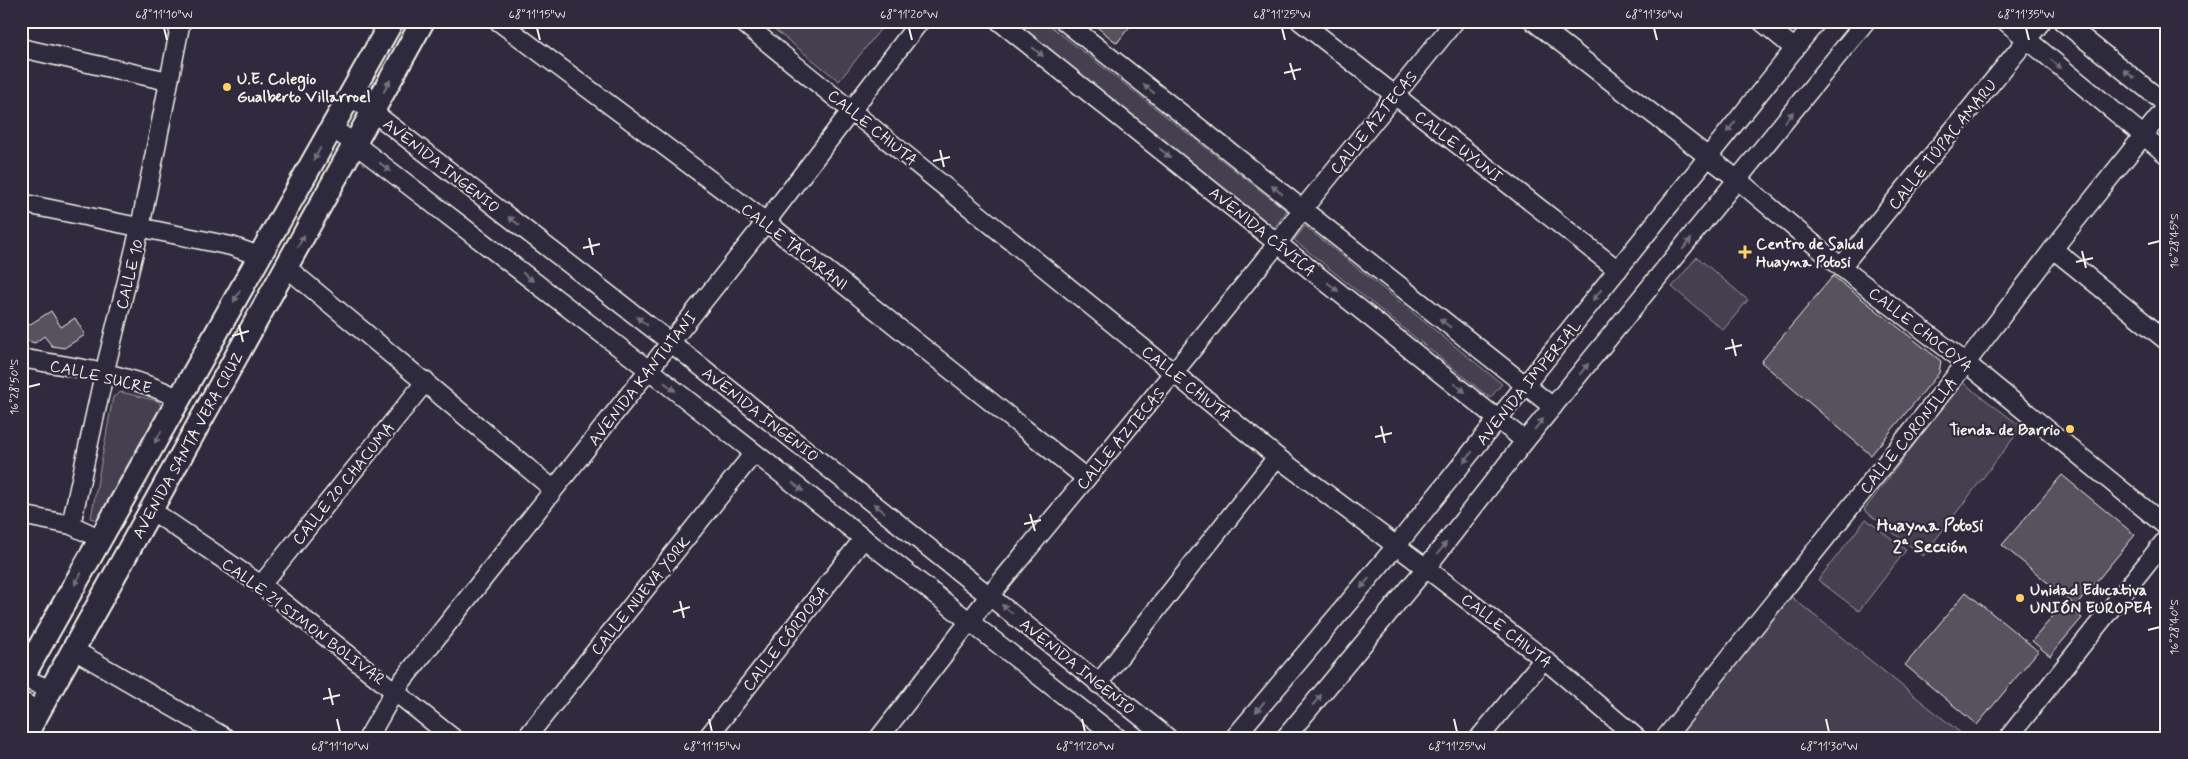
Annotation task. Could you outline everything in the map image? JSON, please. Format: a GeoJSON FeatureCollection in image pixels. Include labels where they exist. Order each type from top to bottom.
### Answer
{"type":"FeatureCollection","features":[{"type":"Feature","properties":{"kind":"main road","name":"AVENIDA SANTA VERA CRUZ"},"geometry":{"type":"LineString","coordinates":[[22,678],[392,21]]}},
{"type":"Feature","properties":{"kind":"main road","name":"AVENIDA SANTA VERA CRUZ"},"geometry":{"type":"LineString","coordinates":[[24,738],[30,706],[51,690],[424,21]]}},
{"type":"Feature","properties":{"kind":"street","name":"CALLE 10"},"geometry":{"type":"LineString","coordinates":[[71,525],[104,374],[140,228],[180,21]]}},
{"type":"Feature","properties":{"kind":"street","name":"CALLE TACARANI"},"geometry":{"type":"LineString","coordinates":[[498,21],[766,222],[1086,478]]}},
{"type":"Feature","properties":{"kind":"street","name":"CALLE CHIUTA"},"geometry":{"type":"LineString","coordinates":[[741,21],[1277,457],[1397,545],[1544,658],[1637,738]]}},
{"type":"Feature","properties":{"kind":"street","name":"AVENIDA KANTUTANI"},"geometry":{"type":"LineString","coordinates":[[368,738],[395,690],[766,222],[920,21]]}},
{"type":"Feature","properties":{"kind":"street","name":"AVENIDA CÍVICA"},"geometry":{"type":"LineString","coordinates":[[1000,21],[1525,441]]}},
{"type":"Feature","properties":{"kind":"street"},"geometry":{"type":"LineString","coordinates":[[1064,21],[1553,407]]}},
{"type":"Feature","properties":{"kind":"street","name":"CALLE UYUNI"},"geometry":{"type":"LineString","coordinates":[[1300,21],[1618,270]]}},
{"type":"Feature","properties":{"kind":"street","name":"CALLE AZTECAS"},"geometry":{"type":"LineString","coordinates":[[879,738],[990,595],[1174,372],[1455,21]]}},
{"type":"Feature","properties":{"kind":"street","name":"CALLE CHOCOYA"},"geometry":{"type":"LineString","coordinates":[[1533,21],[1708,156],[1841,267],[1966,363],[2167,527]]}},
{"type":"Feature","properties":{"kind":"street"},"geometry":{"type":"LineString","coordinates":[[1761,21],[1795,49]]}},
{"type":"Feature","properties":{"kind":"street","name":"AVENIDA IMPERIAL"},"geometry":{"type":"LineString","coordinates":[[1234,738],[1397,545],[1817,21]]}},
{"type":"Feature","properties":{"kind":"street"},"geometry":{"type":"LineString","coordinates":[[1285,738],[1426,568],[1525,441],[1866,21]]}},
{"type":"Feature","properties":{"kind":"street"},"geometry":{"type":"LineString","coordinates":[[2005,21],[2167,155]]}},
{"type":"Feature","properties":{"kind":"street","name":"CALLE TÚPAC AMARU"},"geometry":{"type":"LineString","coordinates":[[1841,267],[2042,21]]}},
{"type":"Feature","properties":{"kind":"street"},"geometry":{"type":"LineString","coordinates":[[2062,21],[2167,106]]}},
{"type":"Feature","properties":{"kind":"street"},"geometry":{"type":"LineString","coordinates":[[21,48],[168,81]]}},
{"type":"Feature","properties":{"kind":"street","name":"AVENIDA INGENIO"},"geometry":{"type":"LineString","coordinates":[[350,96],[670,342],[1168,738]]}},
{"type":"Feature","properties":{"kind":"street","name":"CALLE CORONILLA"},"geometry":{"type":"LineString","coordinates":[[1665,738],[1966,363],[2052,249],[2144,137],[2167,106]]}},
{"type":"Feature","properties":{"kind":"street","name":"AVENIDA INGENIO"},"geometry":{"type":"LineString","coordinates":[[332,128],[649,370],[1118,738]]}},
{"type":"Feature","properties":{"kind":"street"},"geometry":{"type":"LineString","coordinates":[[21,203],[231,246],[259,258]]}},
{"type":"Feature","properties":{"kind":"street"},"geometry":{"type":"LineString","coordinates":[[2052,249],[2167,341]]}},
{"type":"Feature","properties":{"kind":"street"},"geometry":{"type":"LineString","coordinates":[[286,267],[426,381],[553,489]]}},
{"type":"Feature","properties":{"kind":"street","name":"CALLE SUCRE"},"geometry":{"type":"LineString","coordinates":[[21,358],[104,374],[147,385],[179,399]]}},
{"type":"Feature","properties":{"kind":"street","name":"CALLE 20 CHACUMA"},"geometry":{"type":"LineString","coordinates":[[261,586],[426,381]]}},
{"type":"Feature","properties":{"kind":"street","name":"CALLE NUEVA YORK"},"geometry":{"type":"LineString","coordinates":[[526,738],[754,453]]}},
{"type":"Feature","properties":{"kind":"street"},"geometry":{"type":"LineString","coordinates":[[1098,684],[1277,457]]}},
{"type":"Feature","properties":{"kind":"street","name":"CALLE 21 SIMON BOLIVAR"},"geometry":{"type":"LineString","coordinates":[[151,510],[261,586],[395,690],[453,738]]}},
{"type":"Feature","properties":{"kind":"street"},"geometry":{"type":"LineString","coordinates":[[21,515],[71,525],[101,539]]}},
{"type":"Feature","properties":{"kind":"street","name":"CALLE CÓRDOBA"},"geometry":{"type":"LineString","coordinates":[[707,738],[864,538]]}},
{"type":"Feature","properties":{"kind":"street"},"geometry":{"type":"LineString","coordinates":[[2008,738],[2167,538]]}},
{"type":"Feature","properties":{"kind":"street"},"geometry":{"type":"LineString","coordinates":[[74,650],[226,738]]}},
{"type":"Feature","properties":{"kind":"street"},"geometry":{"type":"LineString","coordinates":[[1479,738],[1544,658]]}},
{"type":"Feature","properties":{"kind":"street"},"geometry":{"type":"LineString","coordinates":[[22,678],[51,690]]}},
{"type":"Feature","properties":{"kind":"shaded area"},"geometry":{"type":"Polygon","coordinates":[[[764,21],[887,21],[839,81],[764,21]]]}},
{"type":"Feature","properties":{"kind":"shaded area"},"geometry":{"type":"Polygon","coordinates":[[[1009,21],[1044,21],[1287,211],[1274,228],[1009,21]]]}},
{"type":"Feature","properties":{"kind":"shaded area"},"geometry":{"type":"Polygon","coordinates":[[[1305,226],[1502,384],[1490,398],[1294,240],[1305,226]]]}},
{"type":"Feature","properties":{"kind":"shaded area"},"geometry":{"type":"Polygon","coordinates":[[[1697,257],[1748,300],[1723,330],[1672,287],[1697,257]]]}},
{"type":"Feature","properties":{"kind":"shaded area"},"geometry":{"type":"Polygon","coordinates":[[[1962,382],[2022,427],[1923,556],[1864,510],[1962,382]]]}},
{"type":"Feature","properties":{"kind":"shaded area"},"geometry":{"type":"Polygon","coordinates":[[[121,392],[158,401],[163,409],[98,520],[91,518],[113,397],[121,392]]]}},
{"type":"Feature","properties":{"kind":"shaded area"},"geometry":{"type":"Polygon","coordinates":[[[1866,519],[1906,550],[1859,611],[1818,580],[1866,519]]]}},
{"type":"Feature","properties":{"kind":"shaded area"},"geometry":{"type":"Polygon","coordinates":[[[1789,595],[1967,738],[1676,738],[1789,595]]]}},
{"type":"Feature","properties":{"kind":"building"},"geometry":{"type":"Polygon","coordinates":[[[1089,21],[1134,21],[1117,43],[1089,21]]]}},
{"type":"Feature","properties":{"kind":"building"},"geometry":{"type":"Polygon","coordinates":[[[1833,276],[1941,361],[1939,373],[1871,455],[1761,362],[1833,276]]]}},
{"type":"Feature","properties":{"kind":"building"},"geometry":{"type":"Polygon","coordinates":[[[51,311],[61,327],[75,318],[85,335],[64,348],[52,346],[44,336],[35,343],[25,340],[21,330],[51,311]]]}},
{"type":"Feature","properties":{"kind":"building"},"geometry":{"type":"Polygon","coordinates":[[[2062,475],[2135,535],[2076,606],[2002,545],[2062,475]]]}},
{"type":"Feature","properties":{"kind":"building"},"geometry":{"type":"Polygon","coordinates":[[[1966,592],[2038,651],[1977,725],[1905,665],[1966,592]]]}},
{"type":"Feature","properties":{"kind":"building"},"geometry":{"type":"Polygon","coordinates":[[[2064,603],[2082,618],[2050,656],[2032,641],[2064,603]]]}},
{"type":"Feature","properties":{"kind":"place","name":"U.E. Colegio Gualberto Villarroel"},"geometry":{"type":"Point","coordinates":[227,87]}},
{"type":"Feature","properties":{"kind":"place","name":"Centro de Salud Huayna Potosi"},"geometry":{"type":"Point","coordinates":[1745,252]}},
{"type":"Feature","properties":{"kind":"place","name":"Tienda de Barrio"},"geometry":{"type":"Point","coordinates":[2070,429]}},
{"type":"Feature","properties":{"kind":"place","name":"Unidad Educativa UNIÓN EUROPEA"},"geometry":{"type":"Point","coordinates":[2020,598]}},
{"type":"Feature","properties":{"kind":"district","name":"Huayna Potosi 2ª Sección"},"geometry":{"type":"Point","coordinates":[1930,535]}}]}
